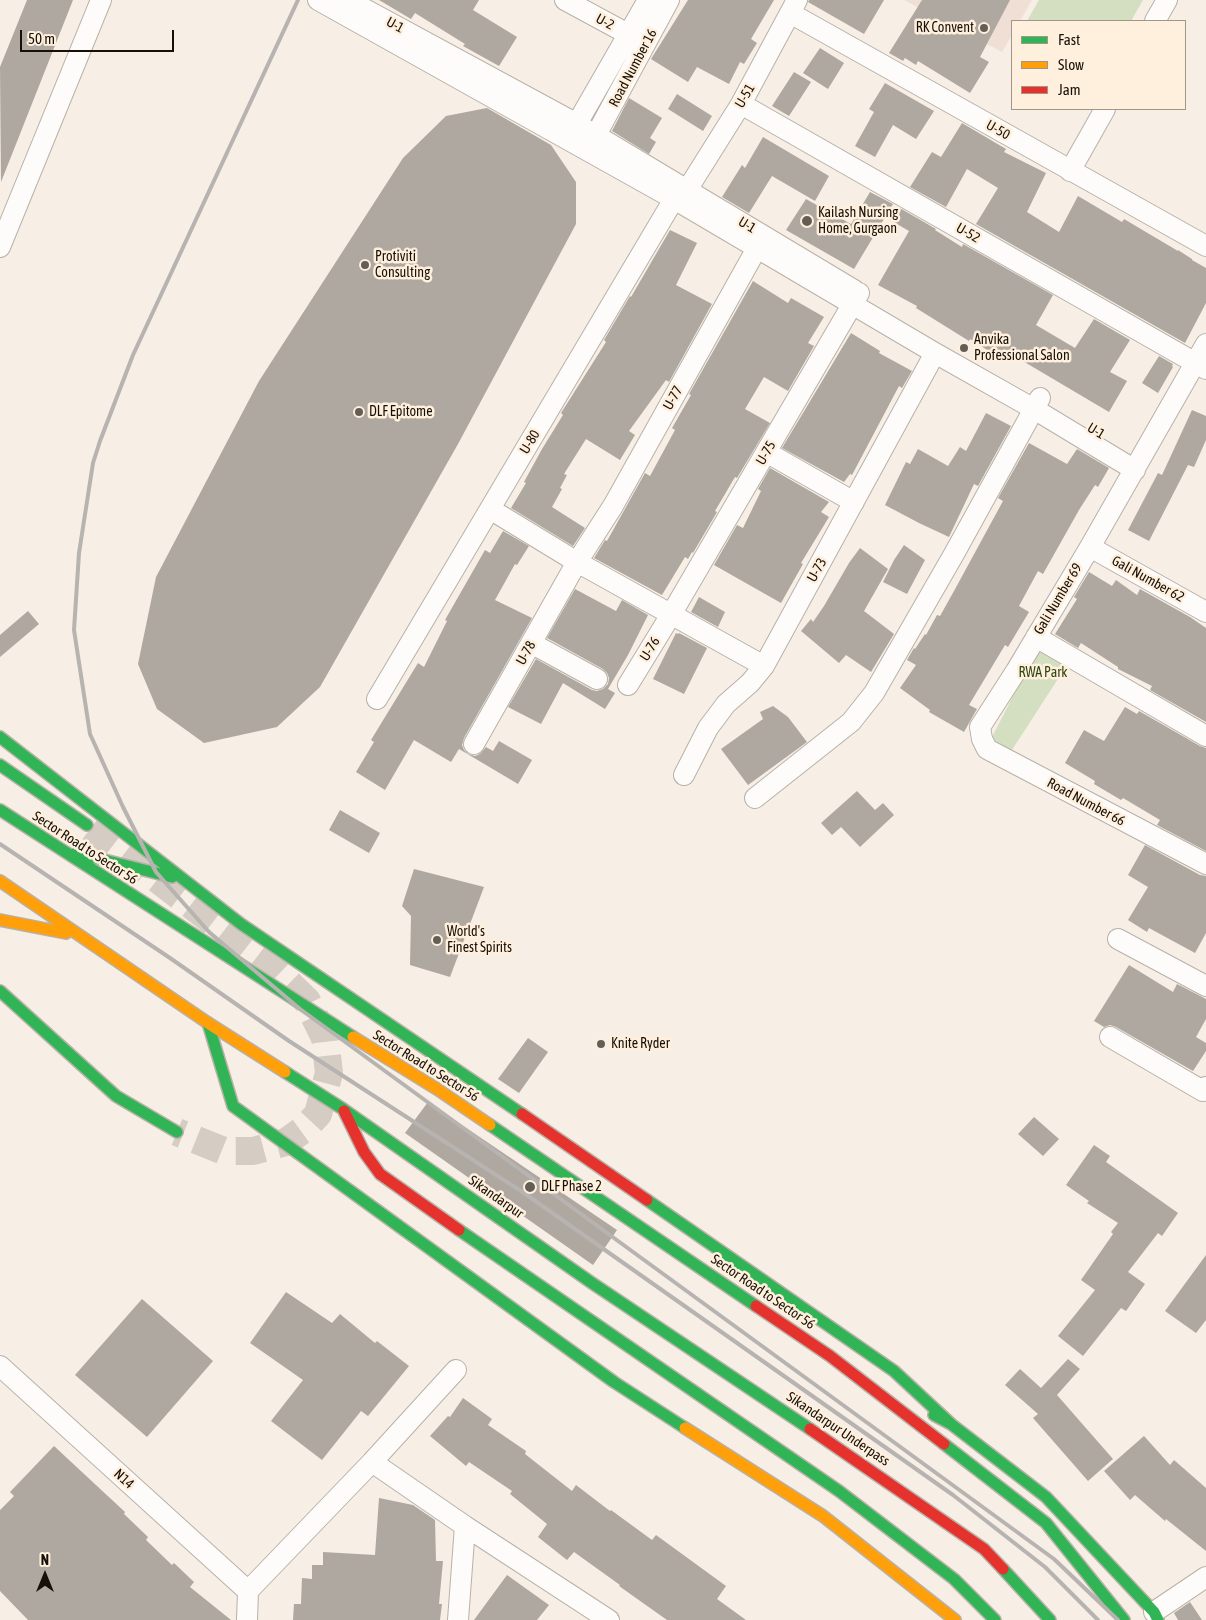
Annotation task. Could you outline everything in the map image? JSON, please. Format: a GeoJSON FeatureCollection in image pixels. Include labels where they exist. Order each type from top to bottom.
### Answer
{"type":"FeatureCollection","features":[{"type":"Feature","properties":{"kind":"main road"},"geometry":{"type":"LineString","coordinates":[[0,737],[241,924],[426,1048],[894,1371],[951,1424],[1046,1497],[1156,1616]]}},
{"type":"Feature","properties":{"kind":"main road"},"geometry":{"type":"LineString","coordinates":[[0,765],[91,828]]}},
{"type":"Feature","properties":{"kind":"main road","name":"Sector Road to Sector 56"},"geometry":{"type":"LineString","coordinates":[[0,810],[398,1066],[437,1089],[830,1356]]}},
{"type":"Feature","properties":{"kind":"main road"},"geometry":{"type":"LineString","coordinates":[[60,850],[128,864],[170,876],[192,886]]}},
{"type":"Feature","properties":{"kind":"main road"},"geometry":{"type":"LineString","coordinates":[[0,881],[208,1023],[343,1108],[364,1152],[380,1174],[545,1290],[840,1491],[954,1579],[995,1620]]}},
{"type":"Feature","properties":{"kind":"main road"},"geometry":{"type":"LineString","coordinates":[[0,920],[77,935]]}},
{"type":"Feature","properties":{"kind":"main road"},"geometry":{"type":"LineString","coordinates":[[0,990],[116,1096],[177,1132]]}},
{"type":"Feature","properties":{"kind":"main road"},"geometry":{"type":"LineString","coordinates":[[208,1023],[233,1106],[614,1382],[823,1516],[955,1620]]}},
{"type":"Feature","properties":{"kind":"main road","name":"Sikandarpur"},"geometry":{"type":"LineString","coordinates":[[343,1108],[592,1283]]}},
{"type":"Feature","properties":{"kind":"main road"},"geometry":{"type":"LineString","coordinates":[[606,1174],[627,1217]]}},
{"type":"Feature","properties":{"kind":"main road","name":"Sikandarpur Underpass"},"geometry":{"type":"LineString","coordinates":[[592,1283],[863,1464],[984,1549],[1050,1620]]}},
{"type":"Feature","properties":{"kind":"main road"},"geometry":{"type":"LineString","coordinates":[[830,1356],[951,1424]]}},
{"type":"Feature","properties":{"kind":"main road"},"geometry":{"type":"LineString","coordinates":[[830,1356],[1046,1523],[1124,1620]]}},
{"type":"Feature","properties":{"kind":"street"},"geometry":{"type":"LineString","coordinates":[[0,247],[101,0]]}},
{"type":"Feature","properties":{"kind":"street"},"geometry":{"type":"LineString","coordinates":[[318,0],[572,132]]}},
{"type":"Feature","properties":{"kind":"street","name":"U-1"},"geometry":{"type":"LineString","coordinates":[[348,0],[592,143],[683,199],[766,245],[1138,464]]}},
{"type":"Feature","properties":{"kind":"street","name":"U-2"},"geometry":{"type":"LineString","coordinates":[[565,0],[637,39]]}},
{"type":"Feature","properties":{"kind":"street","name":"Road Number 16"},"geometry":{"type":"LineString","coordinates":[[592,143],[637,39],[648,0]]}},
{"type":"Feature","properties":{"kind":"street","name":"Road Number 16"},"geometry":{"type":"LineString","coordinates":[[572,132],[637,39],[669,0]]}},
{"type":"Feature","properties":{"kind":"street"},"geometry":{"type":"LineString","coordinates":[[1156,20],[1167,0]]}},
{"type":"Feature","properties":{"kind":"street","name":"U-51"},"geometry":{"type":"LineString","coordinates":[[683,199],[741,104],[794,7]]}},
{"type":"Feature","properties":{"kind":"street","name":"U-50"},"geometry":{"type":"LineString","coordinates":[[794,7],[1070,171],[1206,246]]}},
{"type":"Feature","properties":{"kind":"street","name":"U-52"},"geometry":{"type":"LineString","coordinates":[[741,104],[1200,366]]}},
{"type":"Feature","properties":{"kind":"street"},"geometry":{"type":"LineString","coordinates":[[1070,171],[1104,110]]}},
{"type":"Feature","properties":{"kind":"street","name":"U-80"},"geometry":{"type":"LineString","coordinates":[[378,699],[490,509],[683,199]]}},
{"type":"Feature","properties":{"kind":"street","name":"U-77"},"geometry":{"type":"LineString","coordinates":[[577,562],[766,245]]}},
{"type":"Feature","properties":{"kind":"street","name":"U-1"},"geometry":{"type":"LineString","coordinates":[[856,299],[935,353],[1037,403]]}},
{"type":"Feature","properties":{"kind":"street","name":"U-75"},"geometry":{"type":"LineString","coordinates":[[672,614],[856,299]]}},
{"type":"Feature","properties":{"kind":"street","name":"Gali Number 69"},"geometry":{"type":"LineString","coordinates":[[980,727],[1036,637],[1138,464],[1200,366],[1206,344]]}},
{"type":"Feature","properties":{"kind":"street","name":"U-73"},"geometry":{"type":"LineString","coordinates":[[684,775],[708,728],[726,704],[750,683],[764,666],[935,353]]}},
{"type":"Feature","properties":{"kind":"street"},"geometry":{"type":"LineString","coordinates":[[755,798],[851,722],[874,693],[954,554],[1037,403]]}},
{"type":"Feature","properties":{"kind":"street"},"geometry":{"type":"LineString","coordinates":[[766,452],[854,502]]}},
{"type":"Feature","properties":{"kind":"street"},"geometry":{"type":"LineString","coordinates":[[490,509],[577,562],[764,666]]}},
{"type":"Feature","properties":{"kind":"street","name":"Gali Number 62"},"geometry":{"type":"LineString","coordinates":[[1090,547],[1206,612]]}},
{"type":"Feature","properties":{"kind":"street","name":"U-78"},"geometry":{"type":"LineString","coordinates":[[474,744],[577,562]]}},
{"type":"Feature","properties":{"kind":"street","name":"U-76"},"geometry":{"type":"LineString","coordinates":[[628,685],[672,614]]}},
{"type":"Feature","properties":{"kind":"street"},"geometry":{"type":"LineString","coordinates":[[1036,637],[1206,736]]}},
{"type":"Feature","properties":{"kind":"street"},"geometry":{"type":"LineString","coordinates":[[531,643],[597,680]]}},
{"type":"Feature","properties":{"kind":"street","name":"Road Number 66"},"geometry":{"type":"LineString","coordinates":[[980,727],[982,739],[987,748],[1206,864]]}},
{"type":"Feature","properties":{"kind":"street"},"geometry":{"type":"LineString","coordinates":[[1118,939],[1206,986]]}},
{"type":"Feature","properties":{"kind":"street"},"geometry":{"type":"LineString","coordinates":[[1110,1037],[1203,1092],[1206,1087]]}},
{"type":"Feature","properties":{"kind":"street","name":"N14"},"geometry":{"type":"LineString","coordinates":[[0,1366],[248,1591]]}},
{"type":"Feature","properties":{"kind":"street"},"geometry":{"type":"LineString","coordinates":[[247,1620],[248,1591],[372,1462],[456,1370]]}},
{"type":"Feature","properties":{"kind":"street"},"geometry":{"type":"LineString","coordinates":[[372,1462],[465,1526],[609,1620]]}},
{"type":"Feature","properties":{"kind":"street"},"geometry":{"type":"LineString","coordinates":[[458,1620],[465,1526]]}},
{"type":"Feature","properties":{"kind":"street"},"geometry":{"type":"LineString","coordinates":[[1156,1616],[1206,1577]]}},
{"type":"Feature","properties":{"kind":"shaded area","name":"RK Convent"},"geometry":{"type":"Polygon","coordinates":[[[904,0],[1032,0],[1021,20],[1011,20],[1011,37],[1002,52],[904,0]]]}},
{"type":"Feature","properties":{"kind":"green space"},"geometry":{"type":"Polygon","coordinates":[[[1039,0],[1143,0],[1132,20],[1028,20],[1039,0]]]}},
{"type":"Feature","properties":{"kind":"green space","name":"RWA Park"},"geometry":{"type":"Polygon","coordinates":[[[1038,647],[1069,662],[1008,756],[987,747],[1038,647]]]}},
{"type":"Feature","properties":{"kind":"building"},"geometry":{"type":"Polygon","coordinates":[[[27,0],[73,0],[1,182],[0,67],[27,0]]]}},
{"type":"Feature","properties":{"kind":"building"},"geometry":{"type":"Polygon","coordinates":[[[379,0],[479,0],[473,10],[517,37],[499,66],[463,46],[465,44],[415,13],[411,19],[379,0]]]}},
{"type":"Feature","properties":{"kind":"building"},"geometry":{"type":"Polygon","coordinates":[[[688,0],[774,0],[751,39],[757,43],[744,64],[740,62],[729,84],[697,67],[688,82],[651,59],[688,0]]]}},
{"type":"Feature","properties":{"kind":"building"},"geometry":{"type":"Polygon","coordinates":[[[809,0],[884,0],[864,34],[808,2],[809,0]]]}},
{"type":"Feature","properties":{"kind":"building"},"geometry":{"type":"Polygon","coordinates":[[[922,0],[1010,0],[980,57],[989,62],[970,93],[918,61],[916,65],[905,58],[903,61],[889,53],[922,0]]]}},
{"type":"Feature","properties":{"kind":"building"},"geometry":{"type":"Polygon","coordinates":[[[820,48],[844,63],[828,89],[803,73],[820,48]]]}},
{"type":"Feature","properties":{"kind":"building"},"geometry":{"type":"Polygon","coordinates":[[[794,72],[811,82],[789,116],[772,106],[794,72]]]}},
{"type":"Feature","properties":{"kind":"building"},"geometry":{"type":"Polygon","coordinates":[[[885,83],[934,111],[916,139],[893,125],[875,157],[855,146],[874,112],[869,109],[885,83]]]}},
{"type":"Feature","properties":{"kind":"building"},"geometry":{"type":"Polygon","coordinates":[[[677,94],[712,116],[703,131],[668,109],[677,94]]]}},
{"type":"Feature","properties":{"kind":"building"},"geometry":{"type":"Polygon","coordinates":[[[629,98],[662,118],[650,138],[656,142],[649,154],[612,131],[629,98]]]}},
{"type":"Feature","properties":{"kind":"building","name":"DLF Epitome"},"geometry":{"type":"Polygon","coordinates":[[[487,108],[551,145],[576,182],[576,224],[458,444],[320,687],[277,727],[204,743],[157,709],[138,664],[156,577],[259,381],[403,158],[446,116],[487,108]]]}},
{"type":"Feature","properties":{"kind":"building"},"geometry":{"type":"Polygon","coordinates":[[[962,123],[1006,149],[1004,152],[1046,173],[1027,212],[1059,232],[1078,196],[1122,222],[1124,219],[1206,268],[1206,303],[1185,343],[976,224],[998,188],[967,169],[946,207],[910,187],[932,152],[941,157],[962,123]]]}},
{"type":"Feature","properties":{"kind":"building"},"geometry":{"type":"Polygon","coordinates":[[[763,137],[829,176],[815,201],[772,176],[749,213],[722,197],[742,165],[745,168],[763,137]]]}},
{"type":"Feature","properties":{"kind":"building"},"geometry":{"type":"Polygon","coordinates":[[[870,192],[893,204],[854,269],[786,230],[806,199],[851,224],[870,192]]]}},
{"type":"Feature","properties":{"kind":"building"},"geometry":{"type":"Polygon","coordinates":[[[898,207],[962,247],[963,244],[1053,295],[1036,325],[1075,348],[1094,319],[1130,340],[1110,372],[1127,381],[1109,412],[1016,357],[1013,361],[997,351],[995,355],[970,339],[969,341],[916,308],[917,306],[878,285],[909,231],[890,220],[898,207]]]}},
{"type":"Feature","properties":{"kind":"building"},"geometry":{"type":"Polygon","coordinates":[[[670,230],[697,243],[676,285],[712,304],[669,382],[666,380],[629,431],[635,435],[620,460],[586,439],[564,474],[567,475],[560,488],[562,489],[552,507],[585,528],[573,546],[511,508],[526,483],[524,482],[542,449],[563,415],[561,413],[606,342],[604,340],[670,230]]]}},
{"type":"Feature","properties":{"kind":"building"},"geometry":{"type":"Polygon","coordinates":[[[753,281],[788,303],[791,298],[824,317],[808,343],[814,346],[788,391],[764,377],[745,409],[770,423],[737,478],[735,477],[693,553],[688,559],[685,557],[662,595],[594,558],[605,540],[607,541],[645,473],[650,476],[675,430],[672,428],[691,395],[689,394],[753,281]]]}},
{"type":"Feature","properties":{"kind":"building"},"geometry":{"type":"Polygon","coordinates":[[[851,333],[880,351],[879,353],[912,371],[902,388],[899,386],[852,475],[850,474],[844,482],[782,448],[851,333]]]}},
{"type":"Feature","properties":{"kind":"building"},"geometry":{"type":"Polygon","coordinates":[[[1159,356],[1173,364],[1173,367],[1158,393],[1142,383],[1159,356]]]}},
{"type":"Feature","properties":{"kind":"building"},"geometry":{"type":"Polygon","coordinates":[[[1192,410],[1206,416],[1206,440],[1194,467],[1188,465],[1149,541],[1128,530],[1158,473],[1162,475],[1192,410]]]}},
{"type":"Feature","properties":{"kind":"building"},"geometry":{"type":"Polygon","coordinates":[[[986,413],[1011,426],[978,486],[974,484],[949,537],[885,505],[906,462],[910,464],[918,449],[948,466],[960,447],[966,451],[986,413]]]}},
{"type":"Feature","properties":{"kind":"building"},"geometry":{"type":"Polygon","coordinates":[[[1029,443],[1067,464],[1077,449],[1109,468],[1098,487],[1095,485],[1079,510],[1043,574],[1038,571],[1019,606],[1029,612],[1008,647],[1005,645],[969,705],[977,709],[964,732],[929,712],[930,710],[900,688],[916,665],[907,660],[914,648],[926,635],[937,615],[940,616],[1003,501],[998,498],[1029,443]]]}},
{"type":"Feature","properties":{"kind":"building"},"geometry":{"type":"Polygon","coordinates":[[[770,468],[829,502],[821,512],[829,517],[801,563],[803,564],[781,603],[714,565],[737,525],[743,528],[761,491],[758,489],[770,468]]]}},
{"type":"Feature","properties":{"kind":"building"},"geometry":{"type":"Polygon","coordinates":[[[503,531],[529,546],[517,565],[515,564],[495,600],[532,618],[464,738],[462,745],[468,754],[475,756],[480,754],[486,747],[493,751],[499,741],[532,760],[518,784],[459,749],[451,762],[414,740],[385,790],[356,772],[374,742],[371,740],[418,663],[424,667],[447,621],[445,620],[485,550],[490,553],[503,531]]]}},
{"type":"Feature","properties":{"kind":"building"},"geometry":{"type":"Polygon","coordinates":[[[904,545],[925,560],[907,594],[883,582],[904,545]]]}},
{"type":"Feature","properties":{"kind":"building"},"geometry":{"type":"Polygon","coordinates":[[[860,548],[888,569],[864,611],[894,634],[871,672],[846,655],[839,663],[801,631],[811,619],[813,622],[860,548]]]}},
{"type":"Feature","properties":{"kind":"building"},"geometry":{"type":"Polygon","coordinates":[[[1089,572],[1112,586],[1116,580],[1137,595],[1140,589],[1206,628],[1206,722],[1150,690],[1152,686],[1118,669],[1118,667],[1081,643],[1078,648],[1055,634],[1077,599],[1074,597],[1089,572]]]}},
{"type":"Feature","properties":{"kind":"building"},"geometry":{"type":"Polygon","coordinates":[[[575,589],[616,611],[622,600],[648,615],[608,689],[615,693],[605,709],[563,683],[541,724],[508,707],[536,659],[592,690],[603,689],[608,684],[609,678],[603,669],[547,638],[575,589]]]}},
{"type":"Feature","properties":{"kind":"building"},"geometry":{"type":"Polygon","coordinates":[[[699,597],[725,612],[718,627],[691,612],[699,597]]]}},
{"type":"Feature","properties":{"kind":"building"},"geometry":{"type":"Polygon","coordinates":[[[28,611],[39,624],[0,657],[0,635],[28,611]]]}},
{"type":"Feature","properties":{"kind":"building"},"geometry":{"type":"Polygon","coordinates":[[[676,633],[707,648],[684,694],[653,679],[676,633]]]}},
{"type":"Feature","properties":{"kind":"building"},"geometry":{"type":"Polygon","coordinates":[[[773,706],[788,717],[807,742],[748,785],[721,749],[763,719],[760,712],[773,706]]]}},
{"type":"Feature","properties":{"kind":"building"},"geometry":{"type":"Polygon","coordinates":[[[1125,707],[1137,714],[1139,711],[1206,748],[1206,851],[1157,825],[1160,820],[1123,798],[1121,800],[1094,784],[1095,781],[1065,763],[1084,730],[1104,741],[1125,707]]]}},
{"type":"Feature","properties":{"kind":"building"},"geometry":{"type":"Polygon","coordinates":[[[857,791],[875,810],[883,803],[894,815],[860,847],[841,827],[832,835],[821,823],[857,791]]]}},
{"type":"Feature","properties":{"kind":"building"},"geometry":{"type":"Polygon","coordinates":[[[340,810],[380,833],[369,853],[329,830],[340,810]]]}},
{"type":"Feature","properties":{"kind":"building"},"geometry":{"type":"Polygon","coordinates":[[[1145,845],[1200,875],[1206,876],[1206,933],[1195,953],[1149,928],[1147,932],[1128,920],[1148,887],[1128,875],[1145,845]]]}},
{"type":"Feature","properties":{"kind":"building","name":"World's Finest Spirits"},"geometry":{"type":"Polygon","coordinates":[[[414,869],[484,887],[450,977],[410,965],[411,916],[402,906],[414,869]]]}},
{"type":"Feature","properties":{"kind":"building"},"geometry":{"type":"Polygon","coordinates":[[[1129,965],[1173,992],[1177,984],[1206,999],[1206,1019],[1196,1037],[1206,1043],[1206,1051],[1193,1071],[1116,1027],[1110,1025],[1104,1027],[1094,1021],[1129,965]]]}},
{"type":"Feature","properties":{"kind":"building"},"geometry":{"type":"Polygon","coordinates":[[[528,1038],[548,1052],[519,1093],[498,1079],[528,1038]]]}},
{"type":"Feature","properties":{"kind":"building"},"geometry":{"type":"Polygon","coordinates":[[[428,1102],[617,1230],[593,1265],[405,1133],[428,1102]]]}},
{"type":"Feature","properties":{"kind":"building"},"geometry":{"type":"Polygon","coordinates":[[[1034,1117],[1059,1139],[1043,1156],[1018,1134],[1034,1117]]]}},
{"type":"Feature","properties":{"kind":"building"},"geometry":{"type":"Polygon","coordinates":[[[1094,1145],[1110,1156],[1106,1162],[1178,1213],[1162,1236],[1158,1233],[1128,1272],[1145,1284],[1126,1311],[1121,1308],[1083,1356],[1058,1336],[1095,1290],[1081,1280],[1113,1234],[1111,1232],[1118,1223],[1087,1203],[1089,1201],[1066,1185],[1094,1145]]]}},
{"type":"Feature","properties":{"kind":"building"},"geometry":{"type":"Polygon","coordinates":[[[1206,1255],[1206,1320],[1196,1333],[1165,1311],[1206,1255]]]}},
{"type":"Feature","properties":{"kind":"building"},"geometry":{"type":"Polygon","coordinates":[[[286,1292],[332,1323],[340,1314],[375,1343],[377,1341],[409,1366],[368,1416],[361,1411],[322,1460],[271,1421],[303,1380],[250,1343],[286,1292]]]}},
{"type":"Feature","properties":{"kind":"building"},"geometry":{"type":"Polygon","coordinates":[[[142,1299],[213,1361],[147,1437],[75,1375],[142,1299]]]}},
{"type":"Feature","properties":{"kind":"building"},"geometry":{"type":"Polygon","coordinates":[[[1068,1359],[1080,1369],[1057,1395],[1113,1459],[1088,1481],[1033,1418],[1038,1414],[1005,1385],[1020,1369],[1041,1388],[1068,1359]]]}},
{"type":"Feature","properties":{"kind":"building"},"geometry":{"type":"Polygon","coordinates":[[[463,1398],[492,1419],[488,1425],[526,1451],[525,1454],[572,1491],[576,1485],[652,1540],[656,1535],[726,1586],[717,1599],[746,1620],[667,1620],[574,1552],[567,1560],[538,1537],[547,1524],[510,1494],[512,1491],[469,1462],[466,1466],[430,1436],[448,1416],[450,1417],[463,1398]]]}},
{"type":"Feature","properties":{"kind":"building"},"geometry":{"type":"Polygon","coordinates":[[[1144,1436],[1170,1465],[1174,1460],[1206,1488],[1206,1551],[1166,1519],[1165,1521],[1135,1495],[1130,1500],[1104,1471],[1144,1436]]]}},
{"type":"Feature","properties":{"kind":"building"},"geometry":{"type":"Polygon","coordinates":[[[54,1446],[125,1512],[124,1514],[148,1537],[146,1540],[172,1565],[174,1563],[194,1582],[190,1587],[231,1620],[28,1620],[0,1591],[0,1510],[14,1496],[10,1492],[54,1446]]]}},
{"type":"Feature","properties":{"kind":"building"},"geometry":{"type":"Polygon","coordinates":[[[379,1498],[413,1505],[435,1520],[436,1561],[443,1561],[439,1604],[442,1604],[440,1620],[293,1620],[294,1604],[301,1604],[302,1578],[312,1579],[312,1565],[323,1565],[323,1552],[375,1555],[379,1498]]]}},
{"type":"Feature","properties":{"kind":"building"},"geometry":{"type":"Polygon","coordinates":[[[507,1575],[549,1605],[537,1620],[474,1620],[507,1575]]]}},
{"type":"Feature","properties":{"kind":"building"},"geometry":{"type":"Polygon","coordinates":[[[1190,1602],[1202,1620],[1178,1620],[1174,1613],[1190,1602]]]}},
{"type":"Feature","properties":{"kind":"tunnel"},"geometry":{"type":"LineString","coordinates":[[91,828],[273,968],[307,1001],[325,1038],[329,1073],[318,1114],[304,1129],[286,1142],[253,1151],[224,1151],[177,1132]]}},
{"type":"Feature","properties":{"kind":"railway"},"geometry":{"type":"LineString","coordinates":[[298,0],[133,355],[93,463],[79,553],[74,630],[90,734],[123,807],[156,872],[209,932],[300,1009],[1054,1559],[1118,1620]]}},
{"type":"Feature","properties":{"kind":"railway"},"geometry":{"type":"LineString","coordinates":[[0,844],[170,958],[289,1041],[524,1193],[953,1495],[1045,1567],[1098,1620]]}},
{"type":"Feature","properties":{"kind":"traffic: fast"},"geometry":{"type":"LineString","coordinates":[[0,737],[241,924],[522,1114]]}},
{"type":"Feature","properties":{"kind":"traffic: fast"},"geometry":{"type":"LineString","coordinates":[[0,765],[87,825]]}},
{"type":"Feature","properties":{"kind":"traffic: fast"},"geometry":{"type":"LineString","coordinates":[[0,810],[353,1037]]}},
{"type":"Feature","properties":{"kind":"traffic: fast"},"geometry":{"type":"LineString","coordinates":[[76,853],[172,877]]}},
{"type":"Feature","properties":{"kind":"traffic: fast"},"geometry":{"type":"LineString","coordinates":[[0,991],[116,1096],[177,1132]]}},
{"type":"Feature","properties":{"kind":"traffic: fast"},"geometry":{"type":"LineString","coordinates":[[208,1023],[233,1106],[614,1382],[685,1428]]}},
{"type":"Feature","properties":{"kind":"traffic: fast"},"geometry":{"type":"LineString","coordinates":[[285,1072],[343,1109],[592,1283],[810,1429]]}},
{"type":"Feature","properties":{"kind":"traffic: fast"},"geometry":{"type":"LineString","coordinates":[[490,1125],[756,1306]]}},
{"type":"Feature","properties":{"kind":"traffic: fast"},"geometry":{"type":"LineString","coordinates":[[647,1200],[894,1371],[951,1424]]}},
{"type":"Feature","properties":{"kind":"traffic: fast"},"geometry":{"type":"LineString","coordinates":[[459,1230],[839,1491],[954,1579],[995,1620]]}},
{"type":"Feature","properties":{"kind":"traffic: fast"},"geometry":{"type":"LineString","coordinates":[[934,1415],[951,1424],[1046,1497],[1154,1612],[1158,1620]]}},
{"type":"Feature","properties":{"kind":"traffic: fast"},"geometry":{"type":"LineString","coordinates":[[944,1444],[1046,1523],[1124,1620]]}},
{"type":"Feature","properties":{"kind":"traffic: fast"},"geometry":{"type":"LineString","coordinates":[[1003,1569],[1050,1620]]}},
{"type":"Feature","properties":{"kind":"traffic: slow"},"geometry":{"type":"LineString","coordinates":[[0,881],[208,1023],[285,1072]]}},
{"type":"Feature","properties":{"kind":"traffic: slow"},"geometry":{"type":"LineString","coordinates":[[0,920],[66,933]]}},
{"type":"Feature","properties":{"kind":"traffic: slow"},"geometry":{"type":"LineString","coordinates":[[353,1037],[437,1089],[490,1125]]}},
{"type":"Feature","properties":{"kind":"traffic: slow"},"geometry":{"type":"LineString","coordinates":[[685,1428],[823,1516],[955,1620]]}},
{"type":"Feature","properties":{"kind":"traffic: jam"},"geometry":{"type":"LineString","coordinates":[[344,1111],[364,1152],[380,1174],[459,1230]]}},
{"type":"Feature","properties":{"kind":"traffic: jam"},"geometry":{"type":"LineString","coordinates":[[522,1114],[647,1200]]}},
{"type":"Feature","properties":{"kind":"traffic: jam"},"geometry":{"type":"LineString","coordinates":[[756,1306],[830,1356],[944,1444]]}},
{"type":"Feature","properties":{"kind":"traffic: jam"},"geometry":{"type":"LineString","coordinates":[[810,1429],[984,1549],[1003,1569]]}},
{"type":"Feature","properties":{"kind":"place","name":"RK Convent"},"geometry":{"type":"Point","coordinates":[984,28]}},
{"type":"Feature","properties":{"kind":"place","name":"Kailash Nursing Home, Gurgaon"},"geometry":{"type":"Point","coordinates":[807,221]}},
{"type":"Feature","properties":{"kind":"place","name":"Protiviti Consulting"},"geometry":{"type":"Point","coordinates":[365,265]}},
{"type":"Feature","properties":{"kind":"place","name":"Anvika Professional Salon"},"geometry":{"type":"Point","coordinates":[964,348]}},
{"type":"Feature","properties":{"kind":"place","name":"DLF Epitome"},"geometry":{"type":"Point","coordinates":[359,412]}},
{"type":"Feature","properties":{"kind":"place","name":"World's Finest Spirits"},"geometry":{"type":"Point","coordinates":[437,940]}},
{"type":"Feature","properties":{"kind":"place","name":"Knite Ryder"},"geometry":{"type":"Point","coordinates":[601,1044]}},
{"type":"Feature","properties":{"kind":"place","name":"DLF Phase 2"},"geometry":{"type":"Point","coordinates":[530,1187]}}]}
